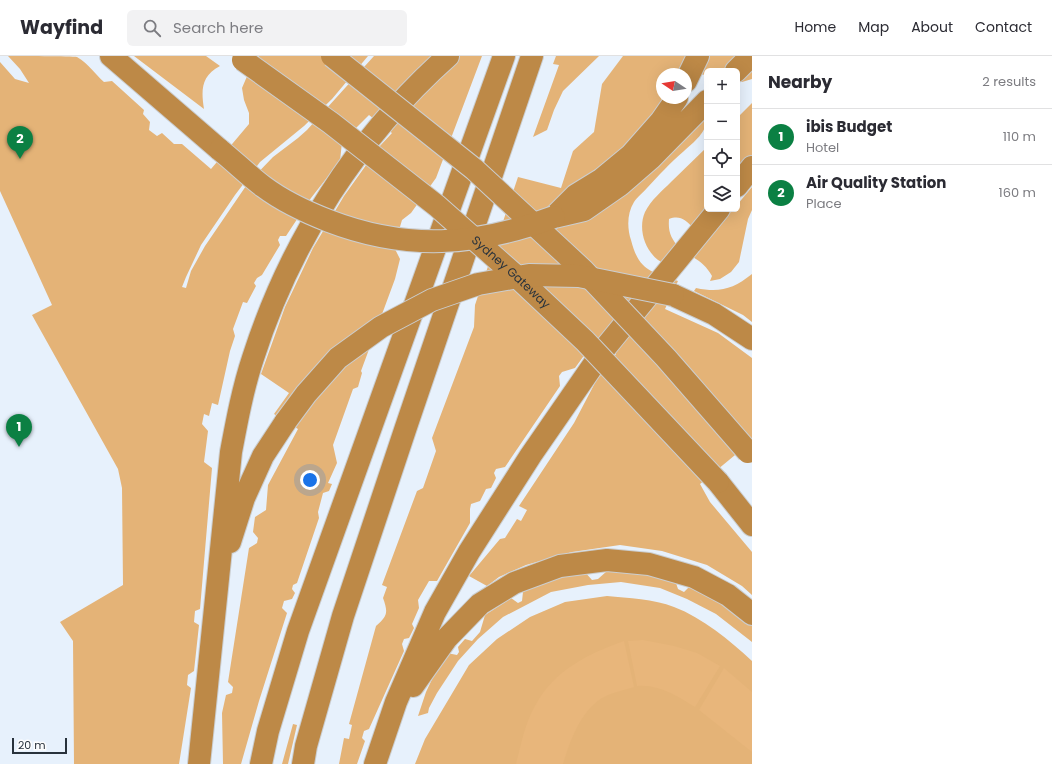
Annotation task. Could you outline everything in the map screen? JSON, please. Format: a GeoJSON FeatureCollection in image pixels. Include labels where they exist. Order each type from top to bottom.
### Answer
{"type":"FeatureCollection","features":[{"type":"Feature","properties":{"kind":"highway"},"geometry":{"type":"LineString","coordinates":[[111,56],[264,187],[290,204],[319,218],[347,228],[379,237],[409,241],[442,242],[479,238],[525,228],[584,210],[620,185],[650,159],[704,104]]}},
{"type":"Feature","properties":{"kind":"highway"},"geometry":{"type":"LineString","coordinates":[[332,56],[474,170],[583,270],[666,358],[750,454]]}},
{"type":"Feature","properties":{"kind":"highway"},"geometry":{"type":"LineString","coordinates":[[199,764],[231,452],[237,420],[253,358],[272,305],[315,218],[338,183],[378,128],[407,95],[448,56]]}},
{"type":"Feature","properties":{"kind":"highway"},"geometry":{"type":"LineString","coordinates":[[261,764],[268,731],[298,631],[504,56]]}},
{"type":"Feature","properties":{"kind":"highway"},"geometry":{"type":"LineString","coordinates":[[303,764],[306,746],[346,608],[532,56]]}},
{"type":"Feature","properties":{"kind":"highway"},"geometry":{"type":"LineString","coordinates":[[692,68],[698,56]]}},
{"type":"Feature","properties":{"kind":"highway"},"geometry":{"type":"LineString","coordinates":[[739,68],[751,56]]}},
{"type":"Feature","properties":{"kind":"highway","name":"Sydney Gateway"},"geometry":{"type":"LineString","coordinates":[[240,58],[337,128],[437,206],[511,271],[585,341],[718,482],[752,525]]}},
{"type":"Feature","properties":{"kind":"highway"},"geometry":{"type":"LineString","coordinates":[[554,218],[576,195],[602,179],[630,155],[661,121],[673,104]]}},
{"type":"Feature","properties":{"kind":"highway"},"geometry":{"type":"LineString","coordinates":[[740,182],[752,167]]}},
{"type":"Feature","properties":{"kind":"highway"},"geometry":{"type":"LineString","coordinates":[[376,764],[396,702],[435,612],[477,539],[531,455],[605,348],[717,212]]}},
{"type":"Feature","properties":{"kind":"highway"},"geometry":{"type":"LineString","coordinates":[[209,659],[229,546],[244,498],[263,456],[306,394],[338,358],[381,327],[432,300],[478,284],[529,275],[579,276],[673,295],[714,314],[752,339]]}},
{"type":"Feature","properties":{"kind":"highway"},"geometry":{"type":"LineString","coordinates":[[376,764],[391,727],[417,680],[447,638],[480,604],[514,583],[560,566],[607,560],[649,564],[694,577],[728,595],[752,614]]}},
{"type":"Feature","properties":{"kind":"shaded area"},"geometry":{"type":"Polygon","coordinates":[[[8,56],[77,57],[104,82],[112,81],[144,110],[143,114],[150,122],[149,130],[157,136],[162,133],[174,144],[182,144],[211,169],[249,124],[249,113],[244,100],[242,88],[248,74],[259,56],[368,56],[332,99],[304,126],[260,162],[235,195],[201,245],[182,287],[186,288],[191,271],[205,246],[248,183],[273,157],[307,130],[374,56],[482,56],[436,178],[411,213],[402,220],[394,247],[400,259],[395,279],[361,371],[362,373],[358,387],[353,389],[333,445],[337,463],[328,483],[332,484],[329,491],[323,493],[318,512],[319,518],[297,583],[293,585],[292,589],[295,593],[292,599],[284,601],[282,608],[287,613],[241,764],[223,764],[222,713],[226,695],[232,693],[233,687],[228,682],[249,548],[257,543],[258,538],[253,532],[255,517],[266,510],[268,485],[298,429],[274,414],[289,393],[261,374],[285,307],[313,248],[344,196],[379,147],[392,133],[369,115],[342,142],[340,161],[311,198],[286,236],[280,236],[278,240],[280,245],[262,275],[257,278],[254,283],[256,286],[247,303],[243,302],[233,329],[235,336],[230,351],[218,405],[212,403],[209,416],[204,414],[202,424],[208,431],[204,462],[212,468],[200,609],[195,611],[194,622],[199,625],[194,671],[188,675],[187,685],[191,688],[179,764],[74,764],[73,641],[60,622],[123,585],[122,488],[118,469],[32,315],[52,305],[0,191],[0,62],[15,79],[29,83],[20,69],[8,56]]]}},
{"type":"Feature","properties":{"kind":"shaded area"},"geometry":{"type":"Polygon","coordinates":[[[134,56],[206,56],[220,66],[209,74],[204,84],[204,109],[134,56]]]}},
{"type":"Feature","properties":{"kind":"shaded area"},"geometry":{"type":"Polygon","coordinates":[[[556,56],[599,56],[563,91],[547,130],[533,137],[559,65],[553,64],[556,56]]]}},
{"type":"Feature","properties":{"kind":"shaded area"},"geometry":{"type":"Polygon","coordinates":[[[623,56],[752,56],[752,79],[742,82],[740,81],[740,68],[704,68],[704,75],[692,73],[692,68],[656,68],[656,104],[687,104],[704,116],[704,129],[696,140],[635,200],[630,211],[628,226],[634,250],[642,264],[653,272],[678,281],[665,309],[718,333],[752,358],[752,441],[700,484],[710,502],[752,552],[752,595],[742,586],[707,565],[662,551],[620,545],[572,552],[526,565],[499,577],[487,586],[469,576],[500,539],[505,538],[517,519],[521,521],[527,510],[519,506],[574,423],[596,381],[616,354],[596,339],[575,368],[562,372],[559,376],[560,386],[505,467],[496,469],[494,473],[496,478],[491,488],[486,489],[480,501],[471,504],[470,523],[437,581],[429,581],[418,600],[419,608],[412,624],[414,628],[409,638],[404,639],[402,644],[404,651],[369,729],[364,731],[362,738],[365,741],[357,764],[339,764],[344,738],[349,739],[352,725],[349,724],[376,626],[386,614],[386,607],[383,598],[387,587],[382,585],[417,491],[423,488],[436,451],[432,438],[474,327],[475,305],[518,177],[561,188],[573,151],[594,132],[602,84],[623,56]]]}},
{"type":"Feature","properties":{"kind":"shaded area"},"geometry":{"type":"Polygon","coordinates":[[[752,103],[752,157],[740,171],[740,140],[740,115],[752,103]]]}},
{"type":"Feature","properties":{"kind":"shaded area"},"geometry":{"type":"Polygon","coordinates":[[[704,150],[705,212],[693,228],[680,218],[669,219],[671,235],[674,242],[680,249],[677,271],[658,260],[653,255],[646,244],[642,231],[645,212],[660,192],[704,150]]]}},
{"type":"Feature","properties":{"kind":"shaded area"},"geometry":{"type":"Polygon","coordinates":[[[752,187],[752,210],[748,219],[739,262],[731,272],[720,279],[710,281],[712,276],[708,270],[693,257],[730,212],[740,212],[740,201],[752,187]]]}},
{"type":"Feature","properties":{"kind":"shaded area"},"geometry":{"type":"Polygon","coordinates":[[[752,274],[752,322],[743,315],[694,291],[696,288],[719,290],[726,288],[739,283],[752,274]]]}},
{"type":"Feature","properties":{"kind":"shaded area"},"geometry":{"type":"Polygon","coordinates":[[[584,571],[592,580],[598,579],[607,571],[646,573],[675,580],[678,589],[684,592],[691,585],[725,605],[752,625],[752,642],[716,614],[687,599],[660,588],[621,582],[588,585],[551,592],[503,617],[478,639],[458,661],[437,693],[428,713],[418,716],[426,692],[447,653],[457,655],[459,652],[458,647],[465,639],[472,641],[480,632],[485,615],[511,598],[518,603],[522,601],[523,592],[544,581],[584,571]]]}},
{"type":"Feature","properties":{"kind":"shaded area"},"geometry":{"type":"Polygon","coordinates":[[[607,596],[641,599],[674,607],[705,623],[752,661],[752,764],[415,764],[425,739],[469,665],[497,639],[530,617],[565,602],[607,596]]]}},
{"type":"Feature","properties":{"kind":"shaded area"},"geometry":{"type":"Polygon","coordinates":[[[643,640],[674,646],[697,653],[720,666],[695,707],[675,695],[660,689],[637,686],[628,641],[643,640]]]}},
{"type":"Feature","properties":{"kind":"shaded area"},"geometry":{"type":"Polygon","coordinates":[[[624,641],[634,687],[613,693],[594,704],[577,728],[563,764],[516,764],[524,734],[535,706],[552,682],[573,665],[585,658],[624,641]]]}},
{"type":"Feature","properties":{"kind":"shaded area"},"geometry":{"type":"Polygon","coordinates":[[[724,668],[752,692],[752,752],[699,710],[724,668]]]}},
{"type":"Feature","properties":{"kind":"shaded area"},"geometry":{"type":"Polygon","coordinates":[[[293,724],[297,725],[288,764],[282,764],[293,724]]]}},
{"type":"Feature","properties":{"kind":"place","name":"Air Quality Station"},"geometry":{"type":"Point","coordinates":[20,159]}},
{"type":"Feature","properties":{"kind":"place","name":"ibis Budget"},"geometry":{"type":"Point","coordinates":[19,447]}}]}
